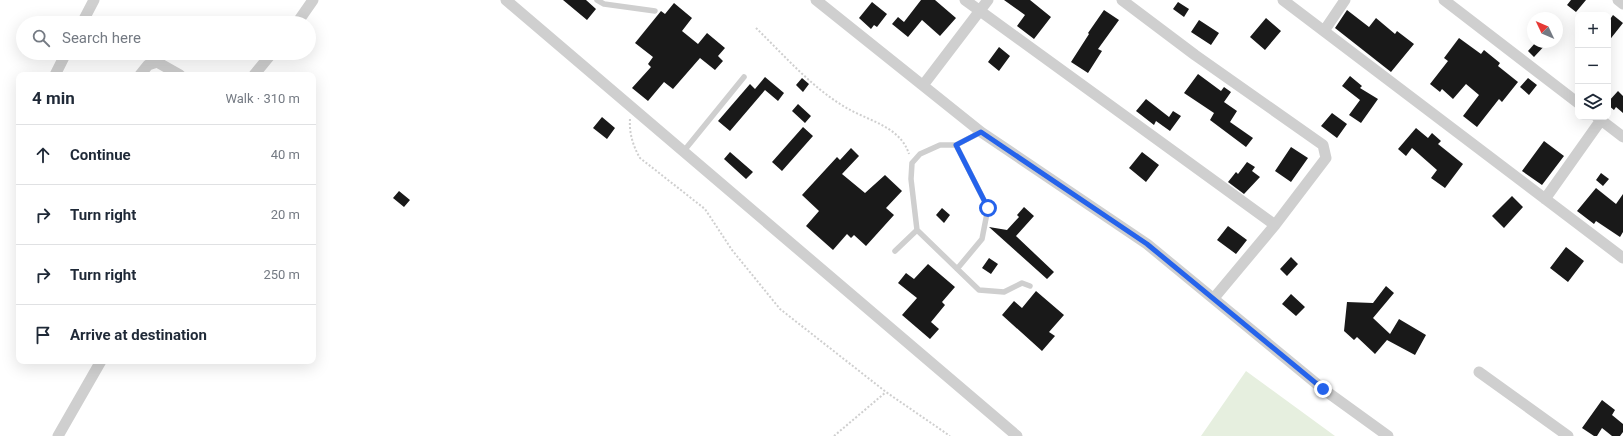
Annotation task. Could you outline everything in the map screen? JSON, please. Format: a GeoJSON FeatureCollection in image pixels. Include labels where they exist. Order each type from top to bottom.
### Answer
{"type":"FeatureCollection","features":[{"type":"Feature","properties":{"kind":"street"},"geometry":{"type":"LineString","coordinates":[[86,16],[94,0]]}},
{"type":"Feature","properties":{"kind":"street"},"geometry":{"type":"LineString","coordinates":[[302,16],[313,0]]}},
{"type":"Feature","properties":{"kind":"street"},"geometry":{"type":"LineString","coordinates":[[506,0],[1017,436]]}},
{"type":"Feature","properties":{"kind":"street"},"geometry":{"type":"LineString","coordinates":[[816,0],[924,84],[981,132],[1147,244],[1323,389],[1388,436]]}},
{"type":"Feature","properties":{"kind":"street"},"geometry":{"type":"LineString","coordinates":[[965,0],[1274,225]]}},
{"type":"Feature","properties":{"kind":"street"},"geometry":{"type":"LineString","coordinates":[[924,84],[988,0]]}},
{"type":"Feature","properties":{"kind":"street"},"geometry":{"type":"LineString","coordinates":[[1122,0],[1194,55],[1322,145],[1326,158],[1274,225],[1214,298]]}},
{"type":"Feature","properties":{"kind":"street"},"geometry":{"type":"LineString","coordinates":[[1283,0],[1623,258]]}},
{"type":"Feature","properties":{"kind":"street"},"geometry":{"type":"LineString","coordinates":[[1324,31],[1345,0]]}},
{"type":"Feature","properties":{"kind":"street"},"geometry":{"type":"LineString","coordinates":[[1444,0],[1575,101]]}},
{"type":"Feature","properties":{"kind":"street"},"geometry":{"type":"LineString","coordinates":[[1618,0],[1623,4]]}},
{"type":"Feature","properties":{"kind":"street"},"geometry":{"type":"LineString","coordinates":[[56,72],[62,60]]}},
{"type":"Feature","properties":{"kind":"street"},"geometry":{"type":"LineString","coordinates":[[256,72],[266,60]]}},
{"type":"Feature","properties":{"kind":"street"},"geometry":{"type":"LineString","coordinates":[[142,72],[148,65],[157,62],[175,72]]}},
{"type":"Feature","properties":{"kind":"street"},"geometry":{"type":"LineString","coordinates":[[1545,199],[1598,120]]}},
{"type":"Feature","properties":{"kind":"street"},"geometry":{"type":"LineString","coordinates":[[1600,120],[1623,137]]}},
{"type":"Feature","properties":{"kind":"street"},"geometry":{"type":"LineString","coordinates":[[58,436],[99,364]]}},
{"type":"Feature","properties":{"kind":"street"},"geometry":{"type":"LineString","coordinates":[[1479,372],[1568,436]]}},
{"type":"Feature","properties":{"kind":"lane"},"geometry":{"type":"LineString","coordinates":[[597,0],[604,4],[655,11]]}},
{"type":"Feature","properties":{"kind":"lane"},"geometry":{"type":"LineString","coordinates":[[683,152],[744,77]]}},
{"type":"Feature","properties":{"kind":"lane"},"geometry":{"type":"LineString","coordinates":[[981,132],[956,145],[940,145],[920,154],[912,163],[911,179],[917,230],[979,290],[1004,292],[1022,283],[1030,286]]}},
{"type":"Feature","properties":{"kind":"lane"},"geometry":{"type":"LineString","coordinates":[[956,145],[988,208],[982,238],[957,268]]}},
{"type":"Feature","properties":{"kind":"lane"},"geometry":{"type":"LineString","coordinates":[[895,251],[917,230]]}},
{"type":"Feature","properties":{"kind":"path"},"geometry":{"type":"LineString","coordinates":[[756,28],[828,95],[845,107],[896,133],[907,146],[912,163]]}},
{"type":"Feature","properties":{"kind":"path"},"geometry":{"type":"LineString","coordinates":[[630,107],[630,128],[634,148],[640,158],[705,209],[732,250],[780,309],[886,392],[950,436]]}},
{"type":"Feature","properties":{"kind":"path"},"geometry":{"type":"LineString","coordinates":[[834,436],[886,392]]}},
{"type":"Feature","properties":{"kind":"green space"},"geometry":{"type":"Polygon","coordinates":[[[1246,371],[1335,436],[1201,436],[1246,371]]]}},
{"type":"Feature","properties":{"kind":"building"},"geometry":{"type":"Polygon","coordinates":[[[563,0],[586,0],[596,9],[587,20],[563,0]]]}},
{"type":"Feature","properties":{"kind":"building"},"geometry":{"type":"Polygon","coordinates":[[[921,0],[935,0],[956,18],[940,36],[922,20],[908,37],[892,24],[898,17],[904,22],[921,0]]]}},
{"type":"Feature","properties":{"kind":"building"},"geometry":{"type":"Polygon","coordinates":[[[1004,0],[1030,0],[1051,17],[1034,39],[1017,26],[1025,15],[1004,0]]]}},
{"type":"Feature","properties":{"kind":"building"},"geometry":{"type":"Polygon","coordinates":[[[1571,0],[1586,0],[1576,12],[1567,5],[1571,0]]]}},
{"type":"Feature","properties":{"kind":"building"},"geometry":{"type":"Polygon","coordinates":[[[872,2],[887,14],[877,27],[874,25],[871,29],[859,18],[872,2]]]}},
{"type":"Feature","properties":{"kind":"building"},"geometry":{"type":"Polygon","coordinates":[[[1178,2],[1189,9],[1184,17],[1173,9],[1178,2]]]}},
{"type":"Feature","properties":{"kind":"building"},"geometry":{"type":"Polygon","coordinates":[[[674,3],[692,18],[682,31],[698,44],[707,33],[725,48],[718,56],[723,61],[715,70],[700,58],[673,89],[664,82],[648,101],[632,88],[651,67],[648,64],[653,57],[635,43],[661,11],[665,14],[674,3]]]}},
{"type":"Feature","properties":{"kind":"building"},"geometry":{"type":"Polygon","coordinates":[[[1104,10],[1119,20],[1098,49],[1102,51],[1088,73],[1071,62],[1104,10]]]}},
{"type":"Feature","properties":{"kind":"building"},"geometry":{"type":"Polygon","coordinates":[[[1347,10],[1369,27],[1376,18],[1395,34],[1397,31],[1414,44],[1391,72],[1335,28],[1347,10]]]}},
{"type":"Feature","properties":{"kind":"building"},"geometry":{"type":"Polygon","coordinates":[[[1613,15],[1623,23],[1611,38],[1611,18],[1613,15]]]}},
{"type":"Feature","properties":{"kind":"building"},"geometry":{"type":"Polygon","coordinates":[[[1266,18],[1281,31],[1265,50],[1250,37],[1266,18]]]}},
{"type":"Feature","properties":{"kind":"building"},"geometry":{"type":"Polygon","coordinates":[[[1199,20],[1219,33],[1211,45],[1191,32],[1199,20]]]}},
{"type":"Feature","properties":{"kind":"building"},"geometry":{"type":"Polygon","coordinates":[[[1459,38],[1481,54],[1484,50],[1500,63],[1498,66],[1518,82],[1502,102],[1499,99],[1477,127],[1463,116],[1479,95],[1466,84],[1453,99],[1442,89],[1440,92],[1430,84],[1448,61],[1444,58],[1459,38]]]}},
{"type":"Feature","properties":{"kind":"building"},"geometry":{"type":"Polygon","coordinates":[[[999,47],[1010,56],[999,71],[988,62],[999,47]]]}},
{"type":"Feature","properties":{"kind":"building"},"geometry":{"type":"Polygon","coordinates":[[[1531,48],[1542,48],[1534,57],[1528,51],[1531,48]]]}},
{"type":"Feature","properties":{"kind":"building"},"geometry":{"type":"Polygon","coordinates":[[[1198,74],[1221,91],[1224,87],[1231,92],[1224,102],[1237,111],[1230,122],[1253,138],[1246,147],[1210,120],[1214,113],[1184,93],[1198,74]]]}},
{"type":"Feature","properties":{"kind":"building"},"geometry":{"type":"Polygon","coordinates":[[[1350,76],[1362,86],[1360,88],[1378,99],[1361,123],[1349,115],[1360,100],[1342,86],[1350,76]]]}},
{"type":"Feature","properties":{"kind":"building"},"geometry":{"type":"Polygon","coordinates":[[[765,77],[784,93],[778,101],[765,90],[730,131],[718,121],[750,84],[755,89],[765,77]]]}},
{"type":"Feature","properties":{"kind":"building"},"geometry":{"type":"Polygon","coordinates":[[[802,78],[809,84],[803,92],[796,85],[802,78]]]}},
{"type":"Feature","properties":{"kind":"building"},"geometry":{"type":"Polygon","coordinates":[[[1528,78],[1537,85],[1529,95],[1520,87],[1528,78]]]}},
{"type":"Feature","properties":{"kind":"building"},"geometry":{"type":"Polygon","coordinates":[[[1618,91],[1623,96],[1623,113],[1616,107],[1614,110],[1611,108],[1611,99],[1618,91]]]}},
{"type":"Feature","properties":{"kind":"building"},"geometry":{"type":"Polygon","coordinates":[[[1146,99],[1169,117],[1173,111],[1181,116],[1170,131],[1156,121],[1154,125],[1136,111],[1146,99]]]}},
{"type":"Feature","properties":{"kind":"building"},"geometry":{"type":"Polygon","coordinates":[[[798,104],[811,116],[805,123],[792,111],[798,104]]]}},
{"type":"Feature","properties":{"kind":"building"},"geometry":{"type":"Polygon","coordinates":[[[1332,113],[1347,124],[1337,138],[1321,126],[1332,113]]]}},
{"type":"Feature","properties":{"kind":"building"},"geometry":{"type":"Polygon","coordinates":[[[602,117],[615,128],[607,139],[593,128],[602,117]]]}},
{"type":"Feature","properties":{"kind":"building"},"geometry":{"type":"Polygon","coordinates":[[[803,127],[813,136],[782,171],[772,162],[803,127]]]}},
{"type":"Feature","properties":{"kind":"building"},"geometry":{"type":"Polygon","coordinates":[[[1416,128],[1428,138],[1432,133],[1441,141],[1438,144],[1463,164],[1445,188],[1431,178],[1437,170],[1412,148],[1406,156],[1398,149],[1416,128]]]}},
{"type":"Feature","properties":{"kind":"building"},"geometry":{"type":"Polygon","coordinates":[[[1544,141],[1564,156],[1542,185],[1522,171],[1544,141]]]}},
{"type":"Feature","properties":{"kind":"building"},"geometry":{"type":"Polygon","coordinates":[[[1291,147],[1308,158],[1291,182],[1275,171],[1291,147]]]}},
{"type":"Feature","properties":{"kind":"building"},"geometry":{"type":"Polygon","coordinates":[[[851,148],[859,156],[842,174],[865,193],[885,175],[902,191],[886,208],[894,215],[866,246],[854,235],[851,238],[847,234],[833,250],[806,226],[819,211],[802,195],[837,157],[840,160],[851,148]]]}},
{"type":"Feature","properties":{"kind":"building"},"geometry":{"type":"Polygon","coordinates":[[[730,152],[753,172],[746,179],[724,159],[730,152]]]}},
{"type":"Feature","properties":{"kind":"building"},"geometry":{"type":"Polygon","coordinates":[[[1142,152],[1159,165],[1146,182],[1129,168],[1142,152]]]}},
{"type":"Feature","properties":{"kind":"building"},"geometry":{"type":"Polygon","coordinates":[[[1247,162],[1255,167],[1252,171],[1260,177],[1244,194],[1228,182],[1236,172],[1238,174],[1247,162]]]}},
{"type":"Feature","properties":{"kind":"building"},"geometry":{"type":"Polygon","coordinates":[[[1601,173],[1609,179],[1603,186],[1596,180],[1601,173]]]}},
{"type":"Feature","properties":{"kind":"building"},"geometry":{"type":"Polygon","coordinates":[[[1596,188],[1616,204],[1623,194],[1623,232],[1620,237],[1596,221],[1594,224],[1577,211],[1596,188]]]}},
{"type":"Feature","properties":{"kind":"building"},"geometry":{"type":"Polygon","coordinates":[[[399,191],[410,200],[404,207],[393,198],[399,191]]]}},
{"type":"Feature","properties":{"kind":"building"},"geometry":{"type":"Polygon","coordinates":[[[1512,196],[1523,207],[1504,228],[1492,216],[1512,196]]]}},
{"type":"Feature","properties":{"kind":"building"},"geometry":{"type":"Polygon","coordinates":[[[1024,207],[1034,216],[1016,236],[1054,272],[1047,279],[989,227],[1007,230],[1019,217],[1017,215],[1024,207]]]}},
{"type":"Feature","properties":{"kind":"building"},"geometry":{"type":"Polygon","coordinates":[[[942,208],[950,215],[944,223],[936,215],[942,208]]]}},
{"type":"Feature","properties":{"kind":"building"},"geometry":{"type":"Polygon","coordinates":[[[1228,226],[1247,240],[1236,254],[1217,240],[1228,226]]]}},
{"type":"Feature","properties":{"kind":"building"},"geometry":{"type":"Polygon","coordinates":[[[1566,247],[1584,261],[1568,282],[1550,268],[1566,247]]]}},
{"type":"Feature","properties":{"kind":"building"},"geometry":{"type":"Polygon","coordinates":[[[1291,257],[1298,264],[1287,276],[1280,269],[1291,257]]]}},
{"type":"Feature","properties":{"kind":"building"},"geometry":{"type":"Polygon","coordinates":[[[989,258],[998,264],[991,274],[982,268],[989,258]]]}},
{"type":"Feature","properties":{"kind":"building"},"geometry":{"type":"Polygon","coordinates":[[[928,264],[955,287],[942,302],[945,305],[931,322],[939,329],[930,339],[902,315],[917,298],[898,283],[906,273],[914,279],[928,264]]]}},
{"type":"Feature","properties":{"kind":"building"},"geometry":{"type":"Polygon","coordinates":[[[1386,286],[1394,293],[1373,318],[1390,334],[1399,319],[1426,335],[1415,355],[1387,340],[1375,354],[1357,337],[1354,340],[1344,331],[1347,302],[1373,303],[1386,286]]]}},
{"type":"Feature","properties":{"kind":"building"},"geometry":{"type":"Polygon","coordinates":[[[1036,291],[1064,315],[1049,332],[1055,336],[1042,351],[1002,315],[1014,301],[1022,308],[1036,291]]]}},
{"type":"Feature","properties":{"kind":"building"},"geometry":{"type":"Polygon","coordinates":[[[1291,294],[1305,307],[1296,316],[1282,304],[1291,294]]]}},
{"type":"Feature","properties":{"kind":"building"},"geometry":{"type":"Polygon","coordinates":[[[1602,400],[1615,410],[1612,415],[1623,424],[1623,432],[1620,436],[1612,436],[1602,428],[1597,436],[1594,436],[1582,428],[1602,400]]]}},
{"type":"Feature","properties":{"kind":"route"},"geometry":{"type":"LineString","coordinates":[[988,208],[956,145],[981,132],[1147,244],[1323,389]]}}]}
